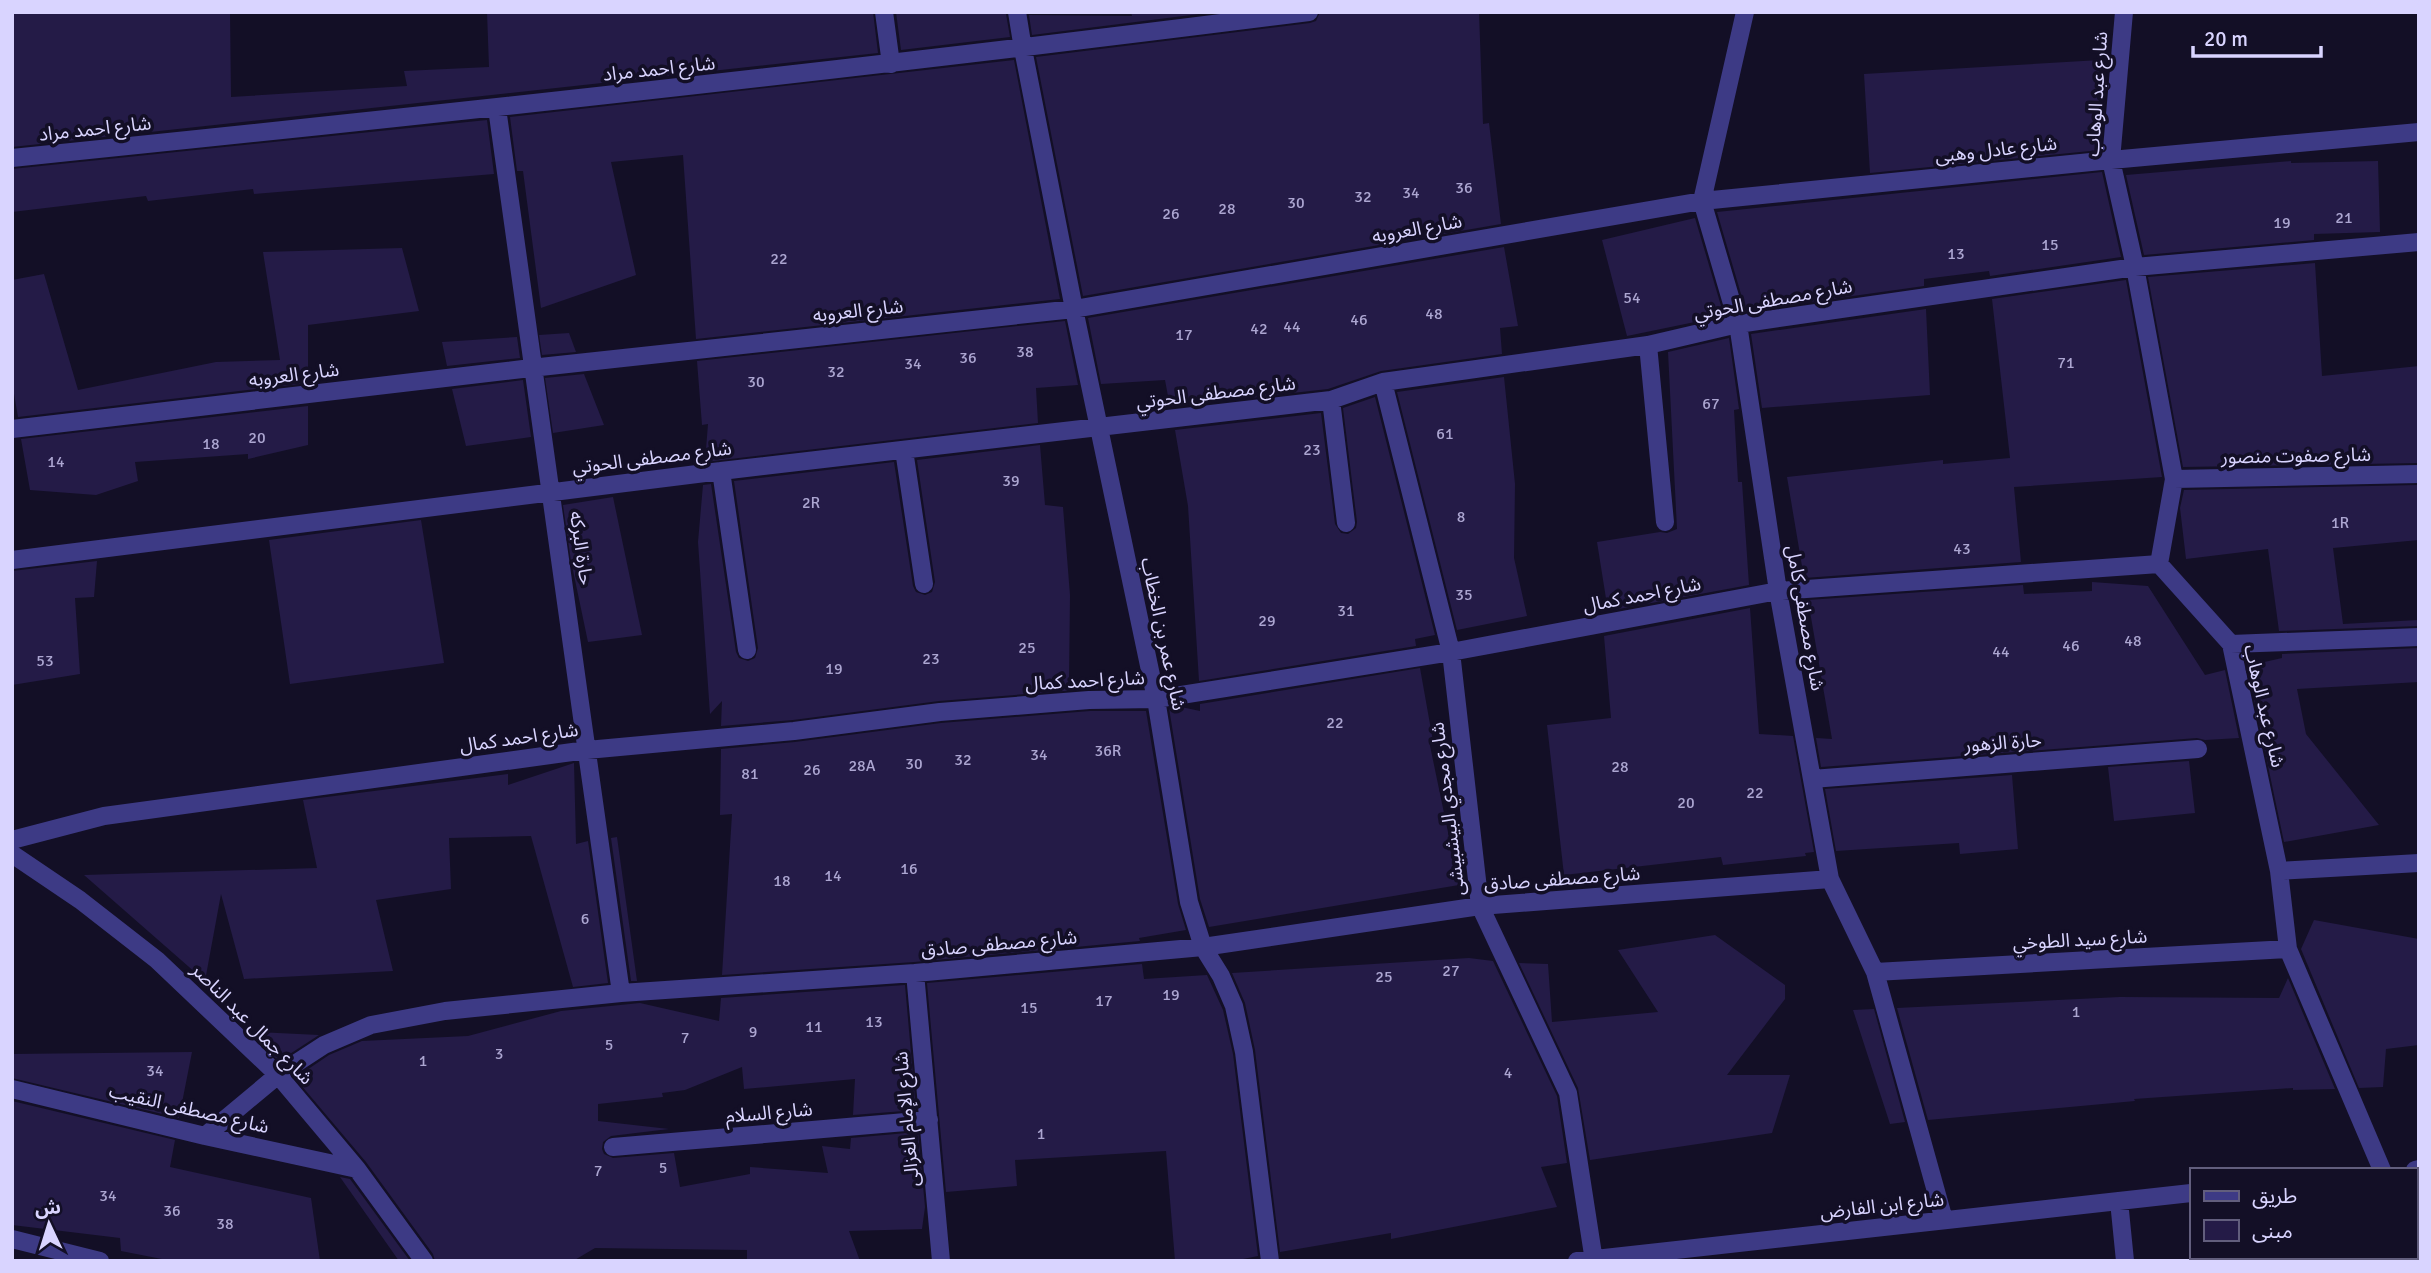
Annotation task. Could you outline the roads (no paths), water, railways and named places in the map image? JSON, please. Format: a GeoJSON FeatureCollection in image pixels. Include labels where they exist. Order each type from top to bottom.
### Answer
{"type":"FeatureCollection","features":[{"type":"Feature","properties":{"kind":"street"},"geometry":{"type":"LineString","coordinates":[[884,12],[891,64]]}},
{"type":"Feature","properties":{"kind":"street","name":"شارع عمر بن الخطاب"},"geometry":{"type":"LineString","coordinates":[[1017,12],[1098,428],[1156,699],[1189,902],[1203,947],[1221,976],[1234,1006],[1270,1261]]}},
{"type":"Feature","properties":{"kind":"street","name":"شارع احمد مراد"},"geometry":{"type":"LineString","coordinates":[[12,158],[891,64],[1023,49],[1236,17],[1309,12]]}},
{"type":"Feature","properties":{"kind":"street","name":"شارع مصطفى كامل"},"geometry":{"type":"LineString","coordinates":[[1745,12],[1702,201],[1738,324],[1779,591],[1830,879],[1875,972],[1944,1220]]}},
{"type":"Feature","properties":{"kind":"street","name":"شارع عبد الوهاب"},"geometry":{"type":"LineString","coordinates":[[2124,12],[2111,160],[2135,267],[2174,479],[2159,564],[2231,644],[2279,871],[2288,949],[2381,1168]]}},
{"type":"Feature","properties":{"kind":"street","name":"حارة البركه"},"geometry":{"type":"LineString","coordinates":[[497,108],[531,368],[552,492],[621,993]]}},
{"type":"Feature","properties":{"kind":"street","name":"شارع عادل وهبى"},"geometry":{"type":"LineString","coordinates":[[1702,201],[2419,132]]}},
{"type":"Feature","properties":{"kind":"street","name":"شارع العروبه"},"geometry":{"type":"LineString","coordinates":[[12,429],[531,368],[1074,309],[1702,201]]}},
{"type":"Feature","properties":{"kind":"street","name":"شارع مصطفى الحوتي"},"geometry":{"type":"LineString","coordinates":[[12,560],[721,471],[1331,400],[1383,382],[1648,345],[1738,324],[2135,267],[2419,242]]}},
{"type":"Feature","properties":{"kind":"street"},"geometry":{"type":"LineString","coordinates":[[1648,345],[1665,522]]}},
{"type":"Feature","properties":{"kind":"street","name":"شارع مجدي البيشبيشى"},"geometry":{"type":"LineString","coordinates":[[1383,382],[1451,652],[1480,906],[1568,1093],[1588,1260]]}},
{"type":"Feature","properties":{"kind":"street"},"geometry":{"type":"LineString","coordinates":[[1331,400],[1346,523]]}},
{"type":"Feature","properties":{"kind":"street"},"geometry":{"type":"LineString","coordinates":[[904,450],[923,584]]}},
{"type":"Feature","properties":{"kind":"street"},"geometry":{"type":"LineString","coordinates":[[721,471],[747,650]]}},
{"type":"Feature","properties":{"kind":"street","name":"شارع صفوت منصور"},"geometry":{"type":"LineString","coordinates":[[2174,479],[2419,474]]}},
{"type":"Feature","properties":{"kind":"street","name":"شارع احمد كمال"},"geometry":{"type":"LineString","coordinates":[[12,839],[104,816],[587,750],[794,731],[940,712],[1156,699],[1451,652],[1779,591],[2159,564]]}},
{"type":"Feature","properties":{"kind":"street"},"geometry":{"type":"LineString","coordinates":[[2231,644],[2419,637]]}},
{"type":"Feature","properties":{"kind":"street","name":"حارة الزهور"},"geometry":{"type":"LineString","coordinates":[[1812,779],[2198,749]]}},
{"type":"Feature","properties":{"kind":"street","name":"شارع جمال عبد الناصر"},"geometry":{"type":"LineString","coordinates":[[12,855],[80,900],[157,960],[278,1075],[356,1169],[424,1261]]}},
{"type":"Feature","properties":{"kind":"street"},"geometry":{"type":"LineString","coordinates":[[2279,871],[2419,863]]}},
{"type":"Feature","properties":{"kind":"street","name":"شارع مصطفى صادق"},"geometry":{"type":"LineString","coordinates":[[205,1136],[278,1075],[324,1045],[371,1025],[445,1011],[621,993],[915,973],[1203,947],[1480,906],[1830,879]]}},
{"type":"Feature","properties":{"kind":"street","name":"شارع سيد الطوخي"},"geometry":{"type":"LineString","coordinates":[[1875,972],[2288,949]]}},
{"type":"Feature","properties":{"kind":"street","name":"شارع الإمام الغزالى"},"geometry":{"type":"LineString","coordinates":[[915,973],[941,1261]]}},
{"type":"Feature","properties":{"kind":"street","name":"شارع مصطفى النقيب"},"geometry":{"type":"LineString","coordinates":[[12,1089],[356,1169]]}},
{"type":"Feature","properties":{"kind":"street","name":"شارع السلام"},"geometry":{"type":"LineString","coordinates":[[613,1147],[929,1120]]}},
{"type":"Feature","properties":{"kind":"street","name":"شارع ابن الفارض"},"geometry":{"type":"LineString","coordinates":[[1588,1260],[2190,1193]]}},
{"type":"Feature","properties":{"kind":"street"},"geometry":{"type":"LineString","coordinates":[[2119,1201],[2125,1261]]}},
{"type":"Feature","properties":{"kind":"street"},"geometry":{"type":"LineString","coordinates":[[12,1239],[100,1261]]}}]}
